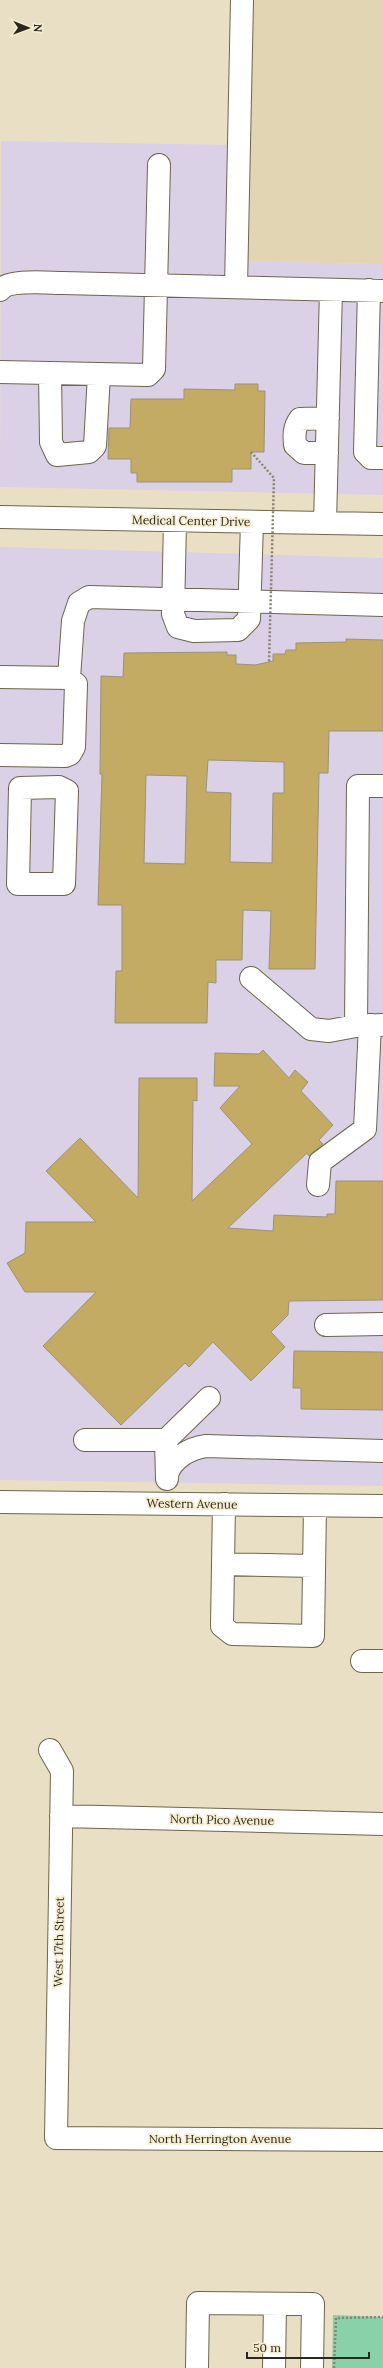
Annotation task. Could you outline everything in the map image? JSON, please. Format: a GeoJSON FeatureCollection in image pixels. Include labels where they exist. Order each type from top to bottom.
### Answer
{"type":"FeatureCollection","features":[{"type":"Feature","properties":{"kind":"street"},"geometry":{"type":"LineString","coordinates":[[236,287],[242,0]]}},
{"type":"Feature","properties":{"kind":"street"},"geometry":{"type":"LineString","coordinates":[[0,372],[148,375],[154,369],[159,165]]}},
{"type":"Feature","properties":{"kind":"street"},"geometry":{"type":"LineString","coordinates":[[0,290],[3,287],[15,283],[376,291],[365,452],[371,458],[383,458]]}},
{"type":"Feature","properties":{"kind":"street"},"geometry":{"type":"LineString","coordinates":[[325,523],[331,290]]}},
{"type":"Feature","properties":{"kind":"street"},"geometry":{"type":"LineString","coordinates":[[50,373],[51,442],[57,455],[89,452],[95,446],[99,374]]}},
{"type":"Feature","properties":{"kind":"street"},"geometry":{"type":"LineString","coordinates":[[327,453],[304,453],[295,445],[295,425],[300,419],[328,418]]}},
{"type":"Feature","properties":{"kind":"street","name":"Medical Center Drive"},"geometry":{"type":"LineString","coordinates":[[0,517],[383,524]]}},
{"type":"Feature","properties":{"kind":"street"},"geometry":{"type":"LineString","coordinates":[[175,521],[174,614],[178,627],[194,631],[238,630],[249,619],[252,522]]}},
{"type":"Feature","properties":{"kind":"street"},"geometry":{"type":"LineString","coordinates":[[69,678],[73,621],[79,603],[89,597],[174,601],[250,601],[383,605]]}},
{"type":"Feature","properties":{"kind":"street"},"geometry":{"type":"LineString","coordinates":[[0,677],[69,678],[76,684],[76,731],[74,747],[70,754],[65,756],[0,755]]}},
{"type":"Feature","properties":{"kind":"street"},"geometry":{"type":"LineString","coordinates":[[318,1184],[320,1162],[365,1129],[370,1025],[358,786],[383,786]]}},
{"type":"Feature","properties":{"kind":"street"},"geometry":{"type":"LineString","coordinates":[[59,787],[68,791],[64,884],[18,884],[10,792],[20,788],[59,787]]}},
{"type":"Feature","properties":{"kind":"street"},"geometry":{"type":"LineString","coordinates":[[251,978],[311,1029],[329,1031],[370,1025]]}},
{"type":"Feature","properties":{"kind":"street"},"geometry":{"type":"LineString","coordinates":[[326,1325],[383,1324]]}},
{"type":"Feature","properties":{"kind":"street"},"geometry":{"type":"LineString","coordinates":[[85,1440],[166,1440],[210,1398]]}},
{"type":"Feature","properties":{"kind":"street"},"geometry":{"type":"LineString","coordinates":[[166,1440],[168,1504]]}},
{"type":"Feature","properties":{"kind":"street"},"geometry":{"type":"LineString","coordinates":[[167,1475],[174,1463],[186,1452],[206,1446],[383,1451]]}},
{"type":"Feature","properties":{"kind":"street","name":"Western Avenue"},"geometry":{"type":"LineString","coordinates":[[0,1502],[383,1506]]}},
{"type":"Feature","properties":{"kind":"street"},"geometry":{"type":"LineString","coordinates":[[224,1504],[222,1626],[232,1634],[306,1636],[313,1636],[315,1506]]}},
{"type":"Feature","properties":{"kind":"street"},"geometry":{"type":"LineString","coordinates":[[223,1564],[314,1566]]}},
{"type":"Feature","properties":{"kind":"street"},"geometry":{"type":"LineString","coordinates":[[362,1661],[383,1661]]}},
{"type":"Feature","properties":{"kind":"street","name":"West 17th Street"},"geometry":{"type":"LineString","coordinates":[[50,1750],[62,1771],[56,2138]]}},
{"type":"Feature","properties":{"kind":"street","name":"North Pico Avenue"},"geometry":{"type":"LineString","coordinates":[[61,1816],[383,1824]]}},
{"type":"Feature","properties":{"kind":"street","name":"North Herrington Avenue"},"geometry":{"type":"LineString","coordinates":[[56,2138],[383,2140]]}},
{"type":"Feature","properties":{"kind":"street"},"geometry":{"type":"LineString","coordinates":[[197,2368],[198,2303],[313,2304],[312,2368]]}},
{"type":"Feature","properties":{"kind":"street"},"geometry":{"type":"LineString","coordinates":[[274,2368],[275,2304]]}},
{"type":"Feature","properties":{"kind":"path"},"geometry":{"type":"LineString","coordinates":[[251,452],[274,478],[269,662]]}},
{"type":"Feature","properties":{"kind":"path"},"geometry":{"type":"LineString","coordinates":[[334,2368],[336,2318],[383,2317]]}},
{"type":"Feature","properties":{"kind":"shaded area"},"geometry":{"type":"Polygon","coordinates":[[[235,0],[383,0],[383,264],[229,261],[235,0]]]}},
{"type":"Feature","properties":{"kind":"shaded area"},"geometry":{"type":"Polygon","coordinates":[[[1,141],[231,145],[229,261],[383,264],[383,495],[0,487],[1,141]]]}},
{"type":"Feature","properties":{"kind":"shaded area"},"geometry":{"type":"Polygon","coordinates":[[[0,547],[383,558],[383,1486],[0,1480],[0,547]]]}},
{"type":"Feature","properties":{"kind":"green space"},"geometry":{"type":"Polygon","coordinates":[[[333,2315],[383,2317],[383,2368],[332,2368],[333,2315]]]}},
{"type":"Feature","properties":{"kind":"building"},"geometry":{"type":"Polygon","coordinates":[[[235,384],[258,384],[258,391],[265,391],[264,452],[251,452],[251,469],[232,469],[232,482],[137,482],[137,473],[131,473],[131,459],[108,459],[109,428],[130,428],[131,399],[184,399],[184,389],[235,390],[235,384]]]}},
{"type":"Feature","properties":{"kind":"building"},"geometry":{"type":"Polygon","coordinates":[[[346,639],[383,640],[383,731],[329,731],[328,773],[319,773],[315,969],[269,969],[271,911],[243,910],[242,960],[216,960],[216,983],[208,982],[207,1023],[115,1023],[116,971],[122,971],[122,905],[98,905],[102,774],[100,774],[101,676],[123,677],[124,653],[227,652],[227,655],[236,655],[236,664],[255,665],[273,661],[273,654],[285,654],[286,650],[296,650],[296,643],[346,642],[346,639]],[[208,760],[206,792],[231,793],[230,862],[272,863],[273,793],[284,793],[284,762],[208,760]],[[146,775],[144,863],[185,864],[187,776],[146,775]]]}},
{"type":"Feature","properties":{"kind":"building"},"geometry":{"type":"Polygon","coordinates":[[[263,1050],[289,1078],[295,1070],[308,1082],[301,1091],[333,1125],[319,1140],[323,1144],[309,1156],[307,1153],[228,1228],[273,1231],[274,1215],[327,1217],[327,1214],[335,1214],[336,1181],[383,1181],[383,1300],[289,1301],[288,1315],[271,1332],[285,1347],[251,1381],[213,1342],[189,1367],[185,1363],[121,1425],[43,1346],[96,1292],[25,1292],[7,1263],[25,1253],[26,1222],[96,1222],[46,1171],[80,1138],[138,1198],[139,1078],[197,1078],[197,1101],[193,1100],[192,1201],[252,1144],[220,1108],[240,1086],[214,1086],[215,1053],[259,1054],[263,1050]]]}},
{"type":"Feature","properties":{"kind":"building"},"geometry":{"type":"Polygon","coordinates":[[[294,1351],[383,1352],[383,1410],[301,1409],[301,1388],[293,1388],[294,1351]]]}}]}
